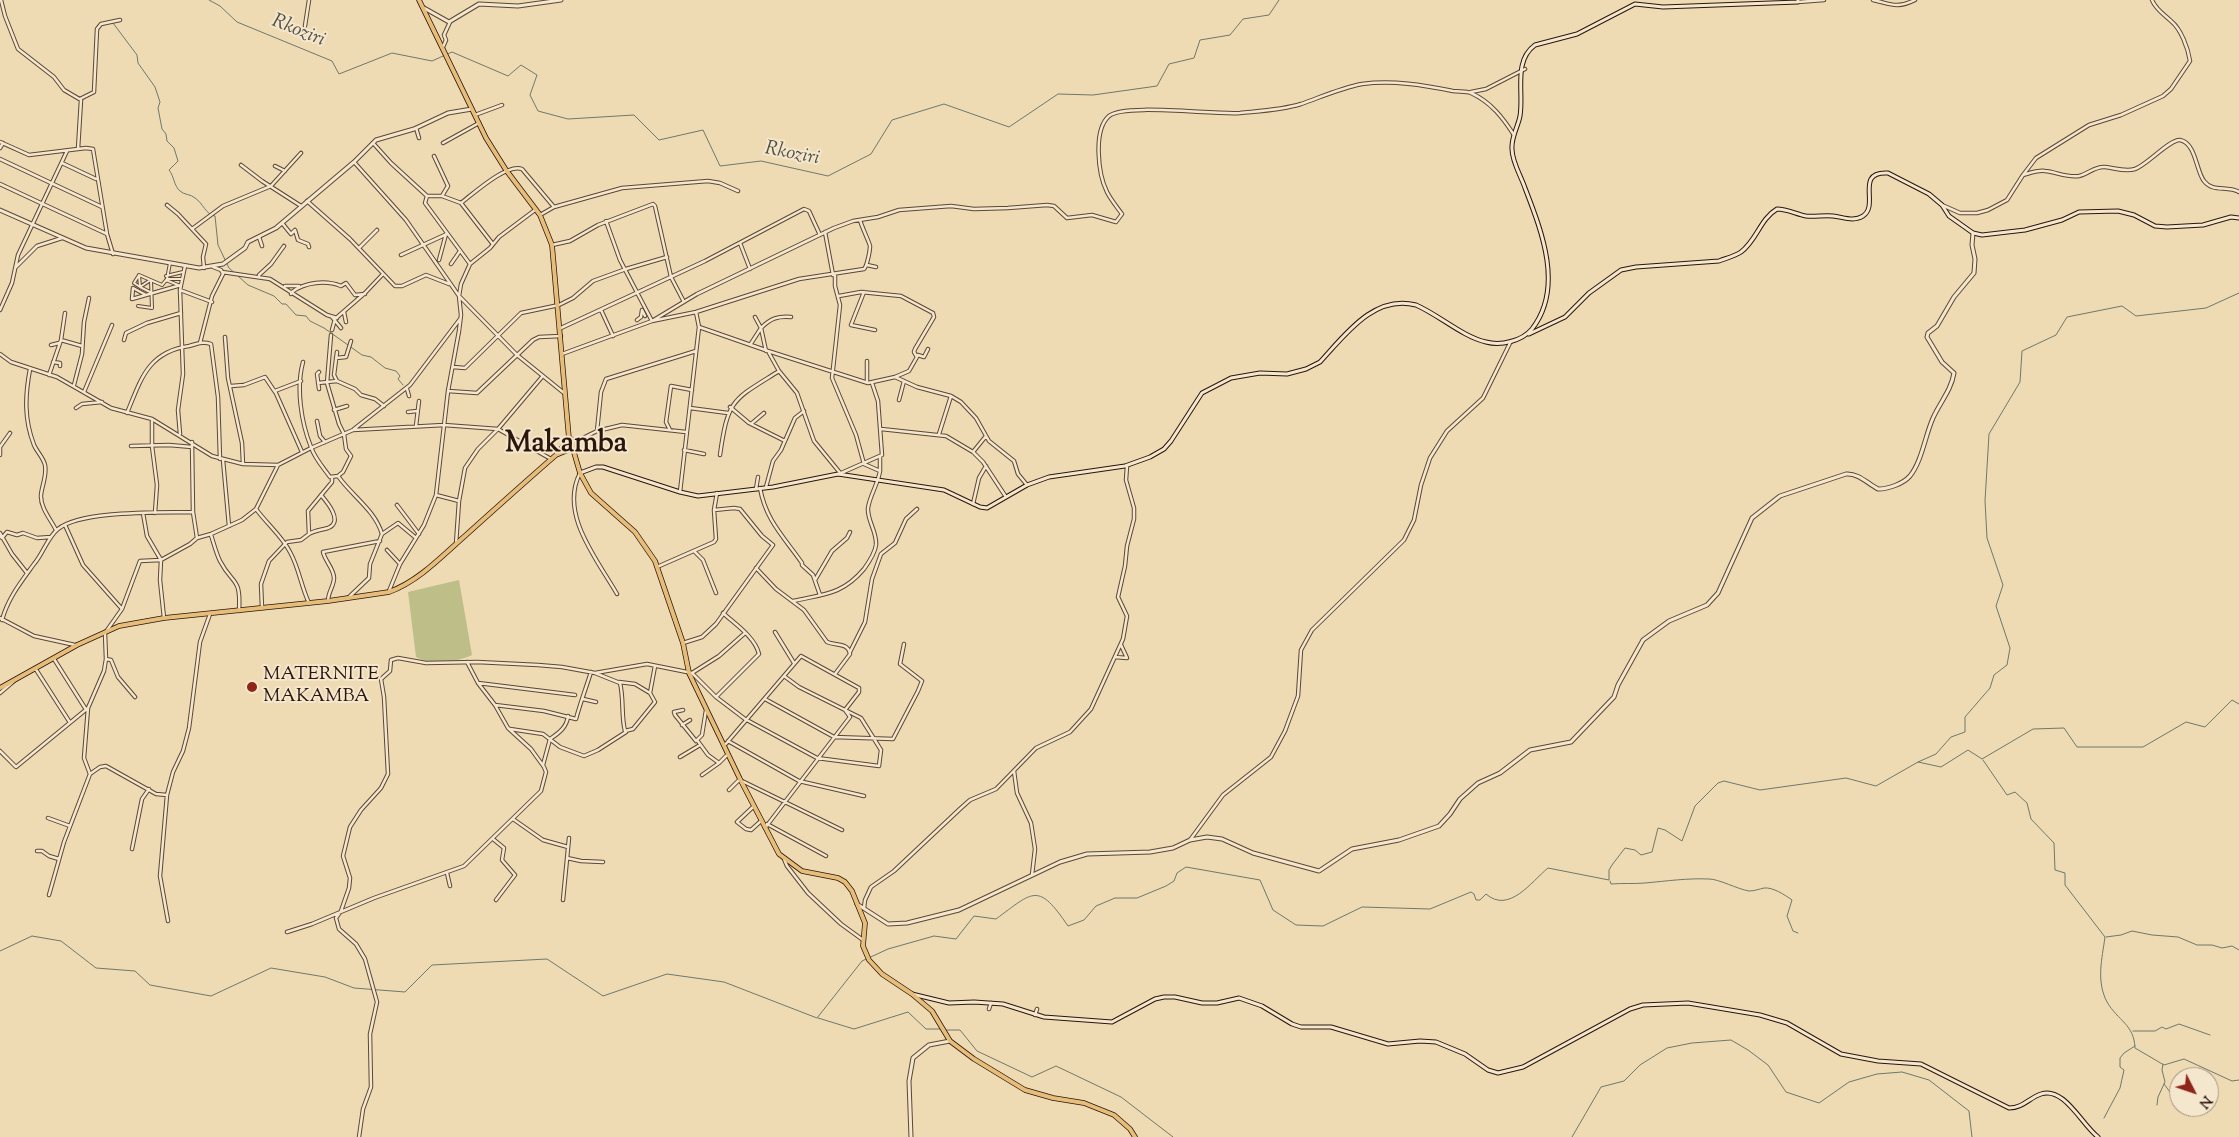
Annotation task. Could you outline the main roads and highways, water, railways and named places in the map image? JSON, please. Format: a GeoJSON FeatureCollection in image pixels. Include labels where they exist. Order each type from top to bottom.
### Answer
{"type":"FeatureCollection","features":[{"type":"Feature","properties":{"kind":"main road"},"geometry":{"type":"LineString","coordinates":[[419,0],[479,123],[506,170],[540,215],[552,245],[559,305],[564,393],[569,439],[556,455]]}},
{"type":"Feature","properties":{"kind":"main road"},"geometry":{"type":"LineString","coordinates":[[422,6],[450,22],[479,4],[523,6],[561,0]]}},
{"type":"Feature","properties":{"kind":"main road"},"geometry":{"type":"LineString","coordinates":[[1528,334],[1544,311],[1548,293],[1548,278],[1540,226],[1512,150],[1522,102],[1524,57],[1535,45],[1577,34],[1635,4],[1663,7],[1798,1]]}},
{"type":"Feature","properties":{"kind":"main road"},"geometry":{"type":"LineString","coordinates":[[0,210],[86,248],[185,266],[214,267],[221,265],[245,248],[248,242],[282,223],[380,138],[416,128],[448,113],[472,109]]}},
{"type":"Feature","properties":{"kind":"main road"},"geometry":{"type":"LineString","coordinates":[[580,472],[603,467],[698,496],[756,489],[840,474],[944,490],[987,508],[1027,486],[1053,476],[1127,466],[1150,456],[1167,446],[1182,428],[1202,393],[1239,375],[1260,373],[1286,374],[1310,368],[1320,362],[1364,318],[1377,309],[1404,302],[1421,307],[1484,342],[1498,344],[1511,341],[1565,317],[1590,293],[1622,270],[1732,257],[1742,251],[1765,218],[1777,209],[1787,209],[1810,216],[1834,216],[1847,219],[1864,216],[1869,208],[1870,182],[1877,174],[1888,173],[1929,194],[1942,204],[1949,216],[1973,233],[1982,235],[2025,230],[2062,220],[2079,212],[2118,211],[2134,215],[2156,226],[2167,227],[2203,225],[2231,217],[2238,217]]}},
{"type":"Feature","properties":{"kind":"main road"},"geometry":{"type":"LineString","coordinates":[[857,904],[876,914],[888,924],[907,923],[948,914],[1032,877],[1060,862],[1092,852],[1150,852],[1173,848],[1190,840],[1217,838],[1261,856],[1312,870],[1323,870],[1352,849],[1365,845],[1400,840],[1439,826],[1450,814],[1460,798],[1478,783],[1500,772],[1530,750],[1571,742],[1614,697],[1618,685],[1642,640],[1669,621],[1707,605],[1718,593],[1740,547],[1746,528],[1752,518],[1763,508],[1780,496],[1846,474],[1852,473],[1878,489],[1899,483],[1910,476],[1917,464],[1934,416],[1950,387],[1954,373],[1942,362],[1927,337],[1928,333],[1937,326],[1954,297],[1974,273],[1973,233]]}},
{"type":"Feature","properties":{"kind":"main road"},"geometry":{"type":"LineString","coordinates":[[569,439],[575,442],[574,449],[580,472],[591,493],[630,526],[643,541],[657,567],[690,673],[706,710],[740,780],[784,859],[802,871],[838,878],[845,882],[865,923],[862,946],[869,960],[882,974],[912,994],[932,1011],[950,1041],[974,1059],[1034,1094],[1084,1103],[1114,1115],[1130,1129],[1135,1137]]}},
{"type":"Feature","properties":{"kind":"main road"},"geometry":{"type":"LineString","coordinates":[[565,444],[568,450]]}},
{"type":"Feature","properties":{"kind":"main road"},"geometry":{"type":"LineString","coordinates":[[0,688],[78,645],[126,625],[164,618],[328,601],[389,592],[410,583],[550,459],[574,449]]}},
{"type":"Feature","properties":{"kind":"main road"},"geometry":{"type":"LineString","coordinates":[[912,994],[949,1004],[991,1003],[1034,1015],[1112,1022],[1155,999],[1164,997],[1175,997],[1202,1003],[1217,1003],[1240,998],[1262,1006],[1292,1024],[1301,1027],[1331,1027],[1388,1044],[1420,1041],[1436,1042],[1465,1054],[1488,1070],[1506,1072],[1523,1067],[1630,1009],[1643,1005],[1688,1003],[1707,1005],[1760,1015],[1787,1023],[1826,1046],[1849,1056],[1878,1061],[1921,1064],[2009,1108],[2021,1106],[2041,1094],[2050,1093],[2066,1100],[2090,1131],[2098,1137]]}},
{"type":"Feature","properties":{"kind":"main road"},"geometry":{"type":"LineString","coordinates":[[911,1137],[909,1081],[912,1058],[929,1045],[950,1041]]}},
{"type":"Feature","properties":{"kind":"waterway","name":"Rkoziri"},"geometry":{"type":"LineString","coordinates":[[209,0],[220,6],[237,22],[332,61],[339,74],[392,53],[432,61],[452,52],[508,76],[521,65],[537,75],[530,95],[538,111],[568,119],[634,115],[659,140],[703,130],[720,166],[761,161],[828,176],[871,154],[892,120],[944,104],[1009,127],[1058,94],[1093,95],[1157,86],[1169,64],[1194,58],[1200,40],[1230,35],[1243,19],[1269,15],[1279,0]]}},
{"type":"Feature","properties":{"kind":"waterway"},"geometry":{"type":"LineString","coordinates":[[113,23],[137,55],[138,63],[155,87],[160,102],[158,108],[162,129],[166,134],[167,141],[174,148],[178,161],[169,170],[176,186],[182,192],[198,200],[209,213],[215,216],[218,245],[229,268],[248,285],[274,296],[282,304],[286,304],[296,315],[306,316],[310,321],[324,328],[362,355],[371,357],[385,368],[396,371],[400,376],[398,379],[403,385]]}},
{"type":"Feature","properties":{"kind":"waterway"},"geometry":{"type":"LineString","coordinates":[[1918,762],[1936,754],[1951,737],[1965,732],[1965,717],[1990,688],[1994,675],[2007,665],[2010,648],[1996,606],[2003,585],[1987,538],[1985,501],[1989,434],[2020,382],[2022,351],[2056,335],[2067,317],[2122,306],[2136,316],[2206,308],[2239,293]]}},
{"type":"Feature","properties":{"kind":"waterway"},"geometry":{"type":"LineString","coordinates":[[0,951],[32,936],[61,941],[96,968],[135,971],[150,985],[211,996],[271,968],[325,977],[354,988],[405,992],[432,965],[547,959],[603,996],[667,974],[724,982],[817,1018],[862,961],[888,949],[934,936],[956,939],[974,916],[996,919],[1028,897],[1042,897],[1049,902],[1068,926],[1084,920],[1096,906],[1115,898],[1137,898],[1166,886],[1174,881],[1177,873],[1186,867],[1260,880],[1273,910],[1296,925],[1323,926],[1362,907],[1430,909],[1471,892],[1476,900],[1480,900],[1486,894],[1495,899],[1503,900],[1519,894],[1548,868],[1609,880],[1609,870],[1625,848],[1635,850],[1641,855],[1652,852],[1658,828],[1665,830],[1682,841],[1695,806],[1718,783],[1724,781],[1760,790],[1846,778],[1876,786],[1918,762],[1941,767],[1968,750],[1982,759],[2033,729],[2064,728],[2077,747],[2143,747],[2186,722],[2205,727],[2232,700],[2239,704]]}},
{"type":"Feature","properties":{"kind":"waterway"},"geometry":{"type":"LineString","coordinates":[[1983,760],[2007,795],[2015,792],[2027,803],[2031,819],[2054,843],[2055,870],[2065,873],[2065,885],[2105,937],[2101,962],[2104,994],[2111,1008],[2132,1033],[2135,1048],[2164,1065],[2184,1059],[2232,1081],[2239,1080]]}},
{"type":"Feature","properties":{"kind":"waterway"},"geometry":{"type":"LineString","coordinates":[[1610,881],[1611,884],[1709,879],[1749,891],[1764,888],[1771,889],[1792,900],[1787,916],[1793,931],[1798,933]]}},
{"type":"Feature","properties":{"kind":"waterway"},"geometry":{"type":"LineString","coordinates":[[2106,937],[2132,931],[2178,937],[2197,945],[2212,945],[2222,948],[2232,946],[2239,950]]}},
{"type":"Feature","properties":{"kind":"waterway"},"geometry":{"type":"LineString","coordinates":[[818,1018],[854,1029],[908,1012],[926,1029],[941,1029]]}},
{"type":"Feature","properties":{"kind":"waterway"},"geometry":{"type":"LineString","coordinates":[[2133,1031],[2155,1031],[2162,1027],[2166,1029],[2179,1024],[2210,1035]]}},
{"type":"Feature","properties":{"kind":"waterway"},"geometry":{"type":"LineString","coordinates":[[945,1030],[960,1030],[977,1051],[1032,1077],[1056,1066],[1121,1097],[1173,1137]]}},
{"type":"Feature","properties":{"kind":"waterway"},"geometry":{"type":"LineString","coordinates":[[1572,1137],[1601,1087],[1624,1081],[1640,1065],[1667,1048],[1692,1043],[1731,1040],[1768,1065],[1786,1092],[1819,1103],[1849,1082],[1877,1074],[1902,1072],[1929,1080],[1969,1111],[1972,1137]]}},
{"type":"Feature","properties":{"kind":"waterway"},"geometry":{"type":"LineString","coordinates":[[2104,1118],[2120,1088],[2124,1070],[2120,1067],[2120,1058],[2135,1046]]}},
{"type":"Feature","properties":{"kind":"waterway"},"geometry":{"type":"LineString","coordinates":[[2163,1064],[2164,1084],[2169,1091]]}},
{"type":"Feature","properties":{"kind":"waterway"},"geometry":{"type":"LineString","coordinates":[[2157,1105],[2158,1097],[2164,1084]]}},
{"type":"Feature","properties":{"kind":"place","name":"MATERNITE MAKAMBA"},"geometry":{"type":"Point","coordinates":[252,687]}},
{"type":"Feature","properties":{"kind":"district","name":"Makamba"},"geometry":{"type":"Point","coordinates":[566,446]}}]}
